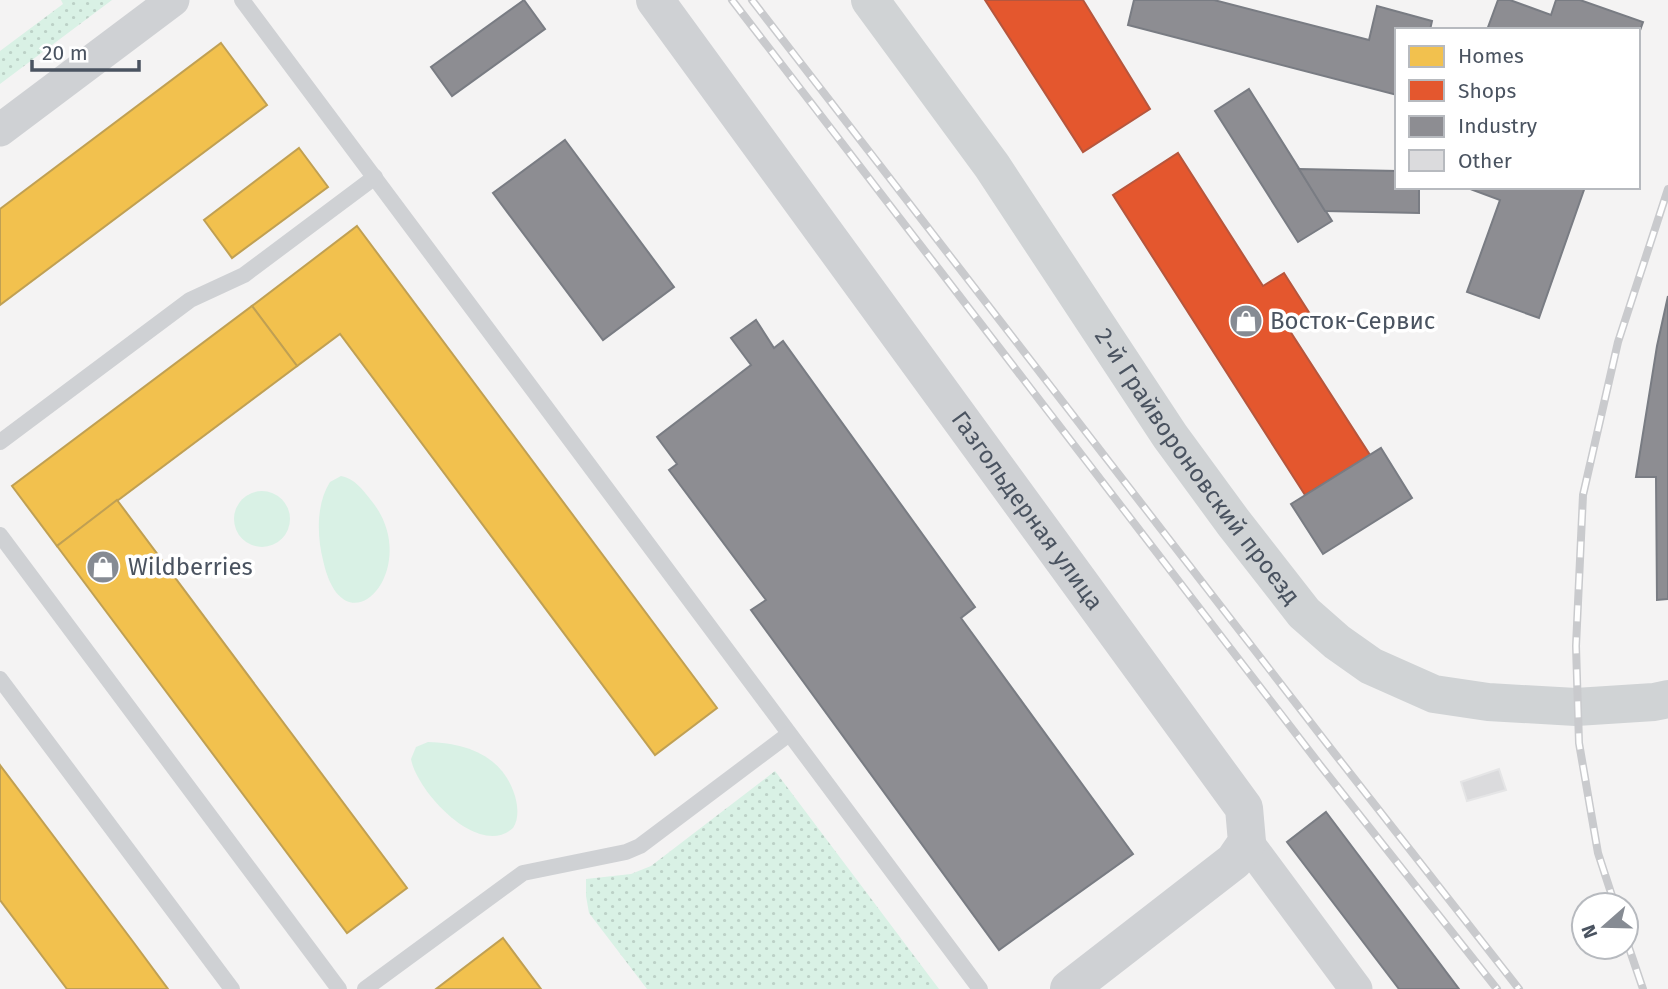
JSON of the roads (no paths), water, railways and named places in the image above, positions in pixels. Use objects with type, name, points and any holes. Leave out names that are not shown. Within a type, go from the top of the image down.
[{"type":"main road","name":"2-й Грайвороновский проезд","points":[[870,0],[992,166],[1170,436],[1304,613],[1337,642],[1371,666],[1434,694],[1488,702],[1576,708],[1668,699]]},
{"type":"street","points":[[0,130],[173,0]]},
{"type":"street","name":"Газгольдерная улица","points":[[654,0],[1244,808],[1247,842]]},
{"type":"street","points":[[1069,989],[1234,861],[1247,842],[1356,989]]},
{"type":"lane","points":[[242,0],[980,989]]},
{"type":"lane","points":[[0,442],[190,300],[244,275],[374,177]]},
{"type":"lane","points":[[0,535],[339,989]]},
{"type":"lane","points":[[0,679],[232,989]]},
{"type":"lane","points":[[365,989],[523,873],[626,852],[640,846],[789,734]]},
{"type":"railway","points":[[732,0],[1320,765],[1497,989]]},
{"type":"railway","points":[[752,0],[1519,989]]},
{"type":"railway","points":[[1610,891],[1598,853],[1579,743],[1576,646],[1583,495],[1618,342],[1668,189]]},
{"type":"railway","points":[[1633,961],[1643,989]]},
{"type":"place","name":"Восток-Сервис","points":[[1246,321]]},
{"type":"place","name":"Wildberries","points":[[103,567]]}]
